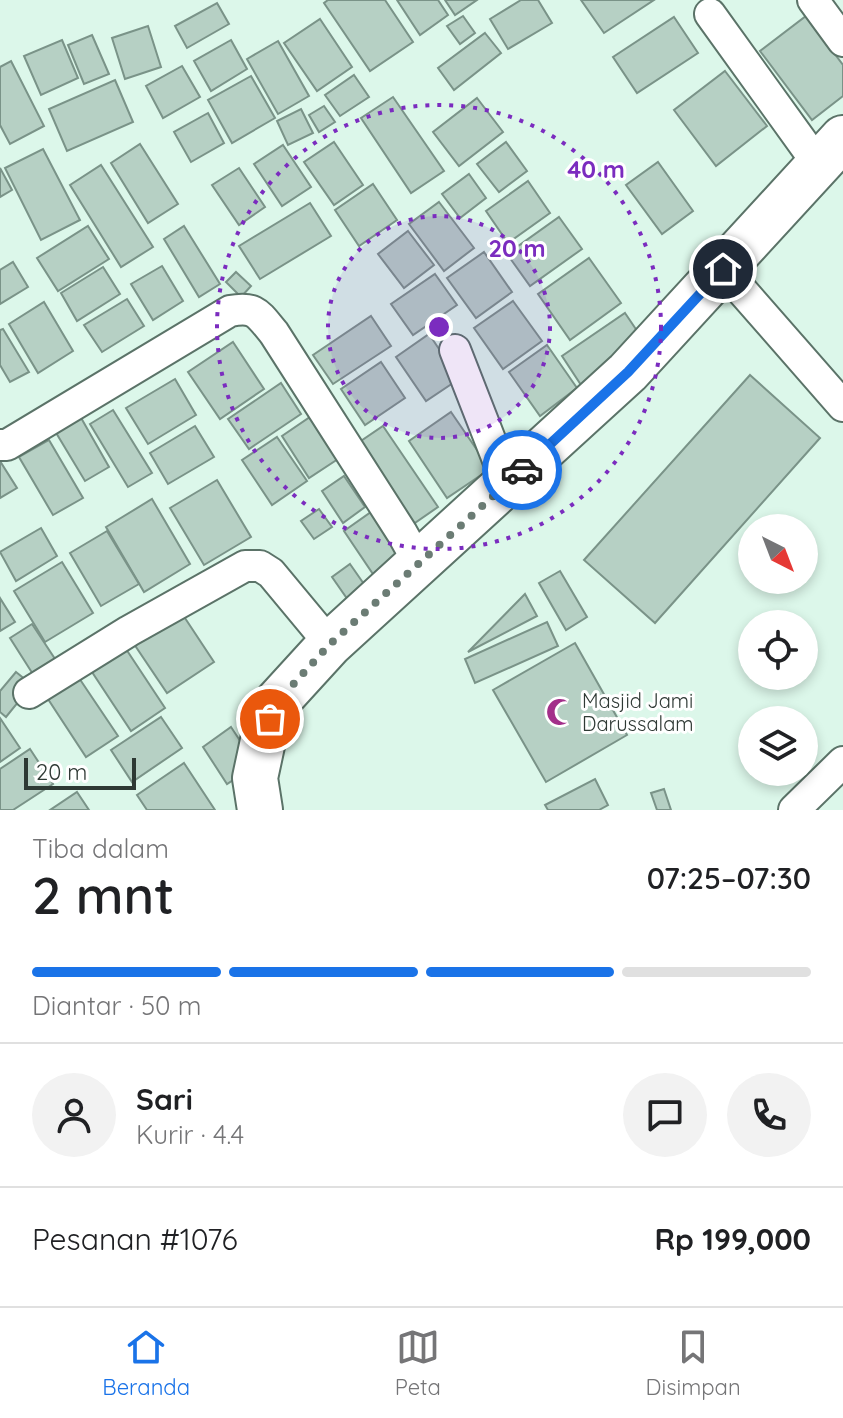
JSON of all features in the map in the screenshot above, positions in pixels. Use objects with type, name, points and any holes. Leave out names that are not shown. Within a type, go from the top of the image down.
[{"type":"main road","points":[[260,810],[255,778],[264,736],[277,702],[330,644],[628,372],[831,151]]},
{"type":"street","points":[[813,0],[843,41]]},
{"type":"street","points":[[710,14],[831,151]]},
{"type":"street","points":[[723,269],[843,406]]},
{"type":"street","points":[[0,445],[7,445],[230,311],[244,308],[255,311],[274,333],[420,565]]},
{"type":"street","points":[[455,350],[498,460],[510,482]]},
{"type":"street","points":[[29,693],[129,631],[245,566],[260,566],[271,573],[330,644]]},
{"type":"street","points":[[794,810],[843,762]]},
{"type":"building","points":[[328,0],[385,0],[413,42],[370,71],[324,3]]},
{"type":"building","points":[[397,0],[438,0],[448,15],[420,35]]},
{"type":"building","points":[[445,0],[477,0],[455,15]]},
{"type":"building","points":[[521,0],[538,0],[552,23],[508,49],[490,19]]},
{"type":"building","points":[[581,0],[654,0],[604,33]]},
{"type":"building","points":[[217,3],[229,24],[187,48],[175,26]]},
{"type":"building","points":[[463,16],[475,33],[460,44],[447,26]]},
{"type":"building","points":[[806,16],[843,65],[843,96],[812,120],[760,51]]},
{"type":"building","points":[[674,17],[698,53],[637,93],[613,57]]},
{"type":"building","points":[[320,19],[352,67],[317,91],[284,43]]},
{"type":"building","points":[[148,26],[161,67],[125,79],[112,38]]},
{"type":"building","points":[[485,33],[501,53],[454,90],[438,68]]},
{"type":"building","points":[[92,35],[109,74],[84,84],[68,45]]},
{"type":"building","points":[[62,40],[78,78],[41,95],[24,56]]},
{"type":"building","points":[[231,40],[247,69],[211,91],[194,61]]},
{"type":"building","points":[[278,41],[309,96],[278,114],[247,59]]},
{"type":"building","points":[[11,61],[44,126],[10,144],[0,125],[0,67]]},
{"type":"building","points":[[182,66],[200,97],[163,118],[146,86]]},
{"type":"building","points":[[725,71],[767,126],[716,166],[674,110]]},
{"type":"building","points":[[354,75],[369,97],[340,116],[325,95]]},
{"type":"building","points":[[251,76],[275,118],[232,143],[208,100]]},
{"type":"building","points":[[115,80],[133,122],[67,151],[49,109]]},
{"type":"building","points":[[393,97],[444,171],[411,193],[361,118]]},
{"type":"building","points":[[477,98],[503,132],[459,166],[433,132]]},
{"type":"building","points":[[324,106],[335,122],[319,132],[309,115]]},
{"type":"building","points":[[301,109],[313,133],[288,145],[277,121]]},
{"type":"building","points":[[208,113],[224,143],[191,162],[174,132]]},
{"type":"building","points":[[334,142],[363,185],[334,205],[304,162]]},
{"type":"building","points":[[506,142],[527,171],[499,192],[477,164]]},
{"type":"building","points":[[140,144],[178,204],[148,223],[111,163]]},
{"type":"building","points":[[283,145],[311,187],[282,206],[254,164]]},
{"type":"building","points":[[43,149],[80,220],[41,240],[5,168]]},
{"type":"building","points":[[658,162],[693,211],[662,234],[626,185]]},
{"type":"building","points":[[101,165],[153,247],[121,267],[70,185]]},
{"type":"building","points":[[0,168],[12,190],[0,197]]},
{"type":"building","points":[[239,168],[265,207],[239,225],[212,185]]},
{"type":"building","points":[[469,174],[486,198],[460,218],[442,194]]},
{"type":"building","points":[[528,181],[550,213],[508,243],[486,211]]},
{"type":"building","points":[[373,184],[397,220],[359,246],[335,210]]},
{"type":"building","points":[[439,202],[474,248],[444,271],[409,224]]},
{"type":"building","points":[[310,203],[331,236],[260,279],[239,246]]},
{"type":"building","points":[[559,217],[582,249],[530,286],[507,254]]},
{"type":"building","points":[[88,226],[109,259],[58,291],[37,258]]},
{"type":"building","points":[[184,226],[220,284],[199,297],[164,239]]},
{"type":"building","points":[[408,231],[434,265],[404,288],[378,254]]},
{"type":"building","points":[[484,252],[512,292],[476,318],[447,278]]},
{"type":"building","points":[[589,258],[621,303],[570,340],[538,294]]},
{"type":"building","points":[[13,262],[28,287],[0,304],[0,270]]},
{"type":"building","points":[[162,266],[183,301],[153,320],[131,284]]},
{"type":"building","points":[[103,267],[120,294],[77,321],[61,293]]},
{"type":"building","points":[[236,272],[251,286],[241,297],[226,282]]},
{"type":"building","points":[[435,274],[457,305],[413,335],[391,304]]},
{"type":"building","points":[[127,299],[144,326],[102,352],[84,325]]},
{"type":"building","points":[[513,301],[542,341],[503,369],[474,328]]},
{"type":"building","points":[[44,302],[73,351],[38,373],[9,324]]},
{"type":"building","points":[[625,313],[648,347],[585,391],[562,356]]},
{"type":"building","points":[[371,316],[391,346],[333,384],[313,355]]},
{"type":"building","points":[[3,329],[29,372],[10,382],[0,365],[0,330]]},
{"type":"building","points":[[429,334],[459,379],[426,401],[396,357]]},
{"type":"building","points":[[233,342],[264,389],[220,419],[188,372]]},
{"type":"building","points":[[547,345],[577,388],[540,416],[509,372]]},
{"type":"building","points":[[381,362],[405,398],[365,425],[341,389]]},
{"type":"building","points":[[750,375],[820,438],[752,514],[738,514],[738,530],[655,623],[584,560]]},
{"type":"building","points":[[175,379],[196,415],[148,444],[126,408]]},
{"type":"building","points":[[281,383],[301,414],[249,449],[228,419]]},
{"type":"building","points":[[113,410],[152,473],[128,487],[90,424]]},
{"type":"building","points":[[451,412],[490,469],[447,498],[409,441]]},
{"type":"building","points":[[80,416],[109,467],[85,481],[55,431]]},
{"type":"building","points":[[310,417],[338,459],[309,478],[282,436]]},
{"type":"building","points":[[195,426],[214,457],[168,484],[150,453]]},
{"type":"building","points":[[383,426],[438,507],[409,527],[355,445]]},
{"type":"building","points":[[277,437],[307,481],[272,505],[242,460]]},
{"type":"building","points":[[49,440],[83,498],[53,515],[19,457]]},
{"type":"building","points":[[0,461],[17,488],[0,498]]},
{"type":"building","points":[[344,476],[365,507],[343,523],[322,491]]},
{"type":"building","points":[[217,480],[251,537],[204,565],[170,508]]},
{"type":"building","points":[[152,499],[190,564],[144,592],[106,527]]},
{"type":"building","points":[[319,509],[332,527],[314,539],[301,521]]},
{"type":"building","points":[[371,512],[404,561],[377,580],[344,531]]},
{"type":"building","points":[[41,528],[57,556],[16,581],[0,552]]},
{"type":"building","points":[[107,531],[139,584],[101,606],[70,553]]},
{"type":"building","points":[[62,562],[93,613],[45,642],[14,591]]},
{"type":"building","points":[[350,564],[373,597],[355,610],[332,577]]},
{"type":"building","points":[[560,571],[587,617],[566,630],[539,583]]},
{"type":"building","points":[[525,594],[537,616],[468,652]]},
{"type":"building","points":[[0,598],[15,622],[0,631]]},
{"type":"building","points":[[179,609],[214,662],[167,693],[132,641]]},
{"type":"building","points":[[547,622],[558,646],[475,683],[465,659]]},
{"type":"building","points":[[32,624],[59,665],[36,679],[10,638]]},
{"type":"building","name":"Masjid Jami Darussalam","points":[[575,643],[627,735],[546,782],[493,690]]},
{"type":"building","points":[[126,649],[165,708],[131,731],[92,672]]},
{"type":"building","points":[[16,672],[32,685],[6,717],[0,712],[0,691]]},
{"type":"building","points":[[77,675],[118,736],[86,757],[46,696]]},
{"type":"building","points":[[161,717],[182,748],[132,782],[111,750]]},
{"type":"building","points":[[0,718],[20,748],[0,762]]},
{"type":"building","points":[[231,727],[256,765],[227,784],[203,747]]},
{"type":"building","points":[[30,749],[53,784],[13,810],[0,810],[0,769]]},
{"type":"building","points":[[184,763],[215,810],[147,810],[137,795]]},
{"type":"building","points":[[595,779],[608,805],[599,810],[548,810],[545,805]]},
{"type":"building","points":[[664,789],[671,810],[657,810],[651,793]]},
{"type":"building","points":[[77,792],[89,810],[50,810]]},
{"type":"way so far","points":[[270,719],[277,702],[330,644],[522,470]]},
{"type":"place","name":"Masjid Jami Darussalam","points":[[560,712]]},
{"type":"route","points":[[522,470],[628,372],[723,269]]}]
